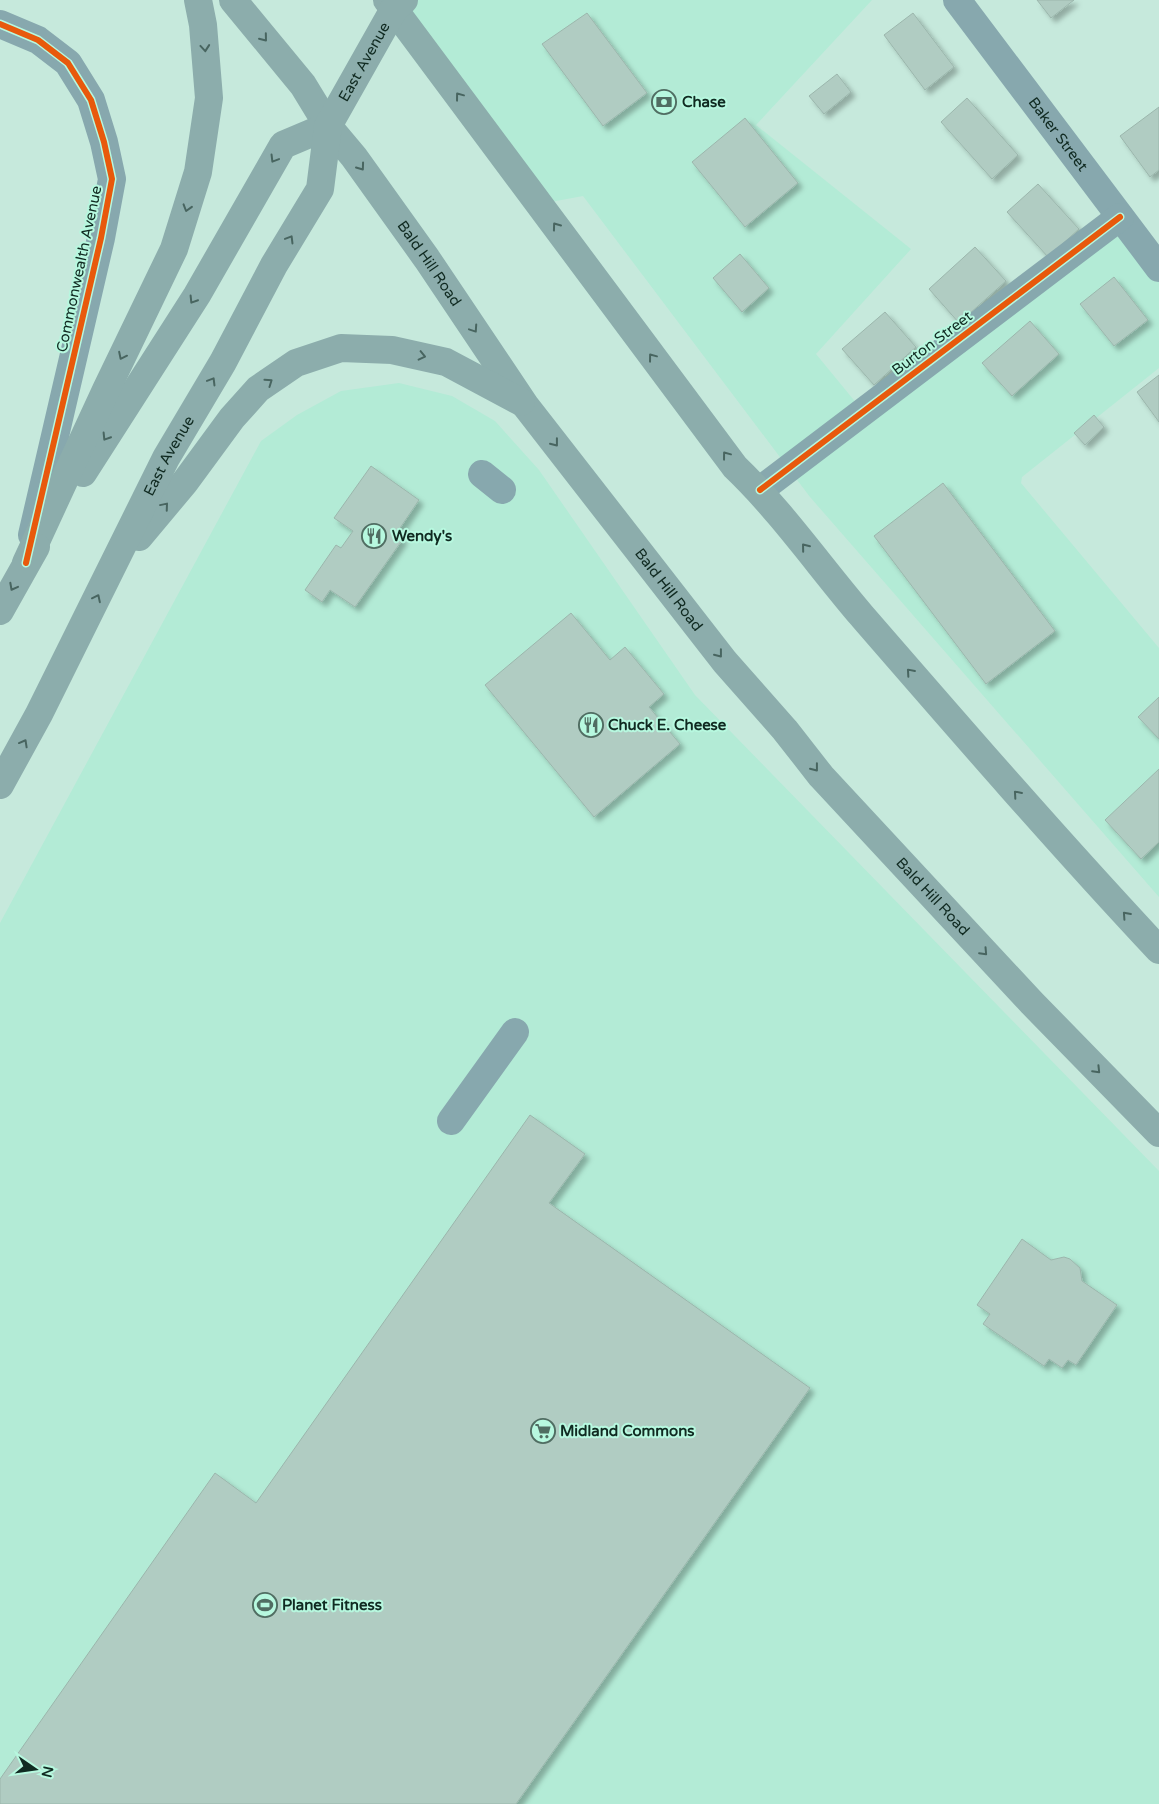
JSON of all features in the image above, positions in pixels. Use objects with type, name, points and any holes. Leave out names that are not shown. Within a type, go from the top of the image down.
[{"type":"main road","points":[[0,611],[26,563],[174,249],[198,172],[209,98],[203,25],[198,0]]},
{"type":"main road","name":"Bald Hill Road","points":[[233,0],[303,86],[328,126],[354,157],[427,259],[525,405],[725,662],[785,730],[821,776],[1032,1003],[1159,1133]]},
{"type":"main road","points":[[395,3],[735,466],[760,490],[838,588],[987,760],[1159,950]]},
{"type":"main road","name":"East Avenue","points":[[0,786],[39,714],[166,458],[223,362],[274,265],[320,189],[328,126],[395,3]]},
{"type":"main road","points":[[26,563],[196,295],[283,145],[328,126]]},
{"type":"main road","points":[[111,570],[185,482],[232,418],[258,389],[296,363],[341,348],[392,350],[446,362],[525,405]]},
{"type":"street","name":"Baker Street","points":[[957,0],[1159,268]]},
{"type":"street","name":"Commonwealth Avenue","points":[[0,24],[38,40],[68,63],[91,100],[104,142],[112,179],[101,238],[26,563]]},
{"type":"street","name":"Burton Street","points":[[760,490],[1120,217]]},
{"type":"street","points":[[451,1121],[515,1032]]},
{"type":"shaded area","points":[[388,0],[872,0],[756,125],[911,249],[816,354],[862,410],[1119,220],[1159,265],[1159,368],[1022,477],[1021,483],[1159,648],[1159,897],[810,497],[583,196],[540,204]]},
{"type":"shaded area","points":[[399,383],[452,396],[495,421],[539,470],[695,695],[1159,1171],[1159,1804],[0,1804],[0,923],[261,441],[297,415],[341,391]]},
{"type":"building","points":[[1037,0],[1074,0],[1051,18]]},
{"type":"building","points":[[587,13],[647,93],[603,126],[542,44]]},
{"type":"building","points":[[913,13],[954,67],[925,90],[884,35]]},
{"type":"building","points":[[837,74],[851,92],[824,114],[809,96]]},
{"type":"building","points":[[967,98],[1018,155],[992,179],[941,122]]},
{"type":"building","points":[[1159,107],[1159,170],[1150,177],[1120,136]]},
{"type":"building","points":[[745,118],[798,183],[745,227],[692,162]]},
{"type":"building","points":[[1038,184],[1079,229],[1048,257],[1007,212]]},
{"type":"building","points":[[975,247],[1006,281],[959,323],[929,289]]},
{"type":"building","points":[[740,254],[769,288],[742,312],[713,278]]},
{"type":"building","points":[[1114,277],[1148,320],[1114,346],[1080,304]]},
{"type":"building","points":[[885,312],[916,347],[874,385],[842,349]]},
{"type":"building","points":[[1030,321],[1059,354],[1012,396],[982,363]]},
{"type":"building","points":[[1159,375],[1159,422],[1137,392]]},
{"type":"building","points":[[1094,415],[1104,427],[1085,445],[1074,433]]},
{"type":"building","name":"Wendy's","points":[[371,466],[419,500],[396,534],[403,539],[355,607],[330,590],[322,602],[305,590],[336,545],[341,548],[353,531],[334,518]]},
{"type":"building","points":[[943,483],[1055,631],[986,684],[874,536]]},
{"type":"building","name":"Chuck E. Cheese","points":[[571,613],[610,660],[625,647],[664,694],[649,707],[680,744],[594,817],[485,685]]},
{"type":"building","points":[[1159,697],[1159,739],[1138,717]]},
{"type":"building","points":[[1159,769],[1159,842],[1141,859],[1105,820]]},
{"type":"building","name":"Midland Commons","points":[[530,1115],[585,1154],[549,1203],[810,1388],[516,1804],[0,1804],[0,1779],[215,1473],[256,1503]]},
{"type":"building","points":[[1022,1239],[1051,1260],[1064,1257],[1070,1259],[1080,1268],[1082,1281],[1117,1305],[1076,1365],[1068,1360],[1062,1368],[1049,1359],[1044,1366],[983,1324],[990,1314],[977,1305]]},
{"type":"cycle path","points":[[0,24],[38,40],[68,63],[91,100],[104,142],[112,179],[101,238],[26,563]]},
{"type":"cycle path","points":[[760,490],[1120,217]]},
{"type":"place","name":"Chase","points":[[664,102]]},
{"type":"place","name":"Wendy's","points":[[374,536]]},
{"type":"place","name":"Chuck E. Cheese","points":[[591,725]]},
{"type":"place","name":"Midland Commons","points":[[543,1431]]},
{"type":"place","name":"Planet Fitness","points":[[265,1605]]}]
